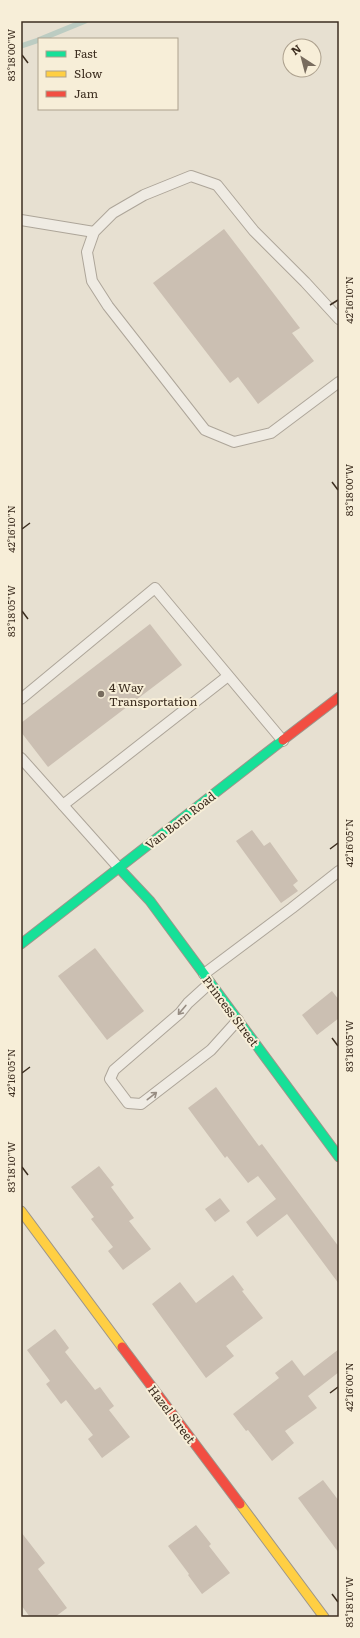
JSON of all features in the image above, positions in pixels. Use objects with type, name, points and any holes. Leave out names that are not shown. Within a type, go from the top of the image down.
[{"type":"street","name":"Van Born Road","points":[[21,944],[339,697]]},
{"type":"street","name":"Princess Street","points":[[119,868],[150,901],[339,1157]]},
{"type":"street","name":"Hazel Street","points":[[21,1211],[324,1617]]},
{"type":"lane","points":[[339,319],[306,282],[254,231],[217,185],[191,176],[144,195],[113,213],[94,232],[87,252],[92,281],[108,306],[205,430],[234,442],[271,433],[339,382]]},
{"type":"lane","points":[[21,220],[94,232]]},
{"type":"lane","points":[[21,699],[155,588],[282,741]]},
{"type":"lane","points":[[62,805],[228,676]]},
{"type":"lane","points":[[21,758],[119,868]]},
{"type":"lane","points":[[204,974],[339,872]]},
{"type":"lane","points":[[210,983],[188,1002],[180,1012],[114,1070],[110,1079],[128,1103],[141,1104],[211,1050],[238,1020]]},
{"type":"building","points":[[224,229],[300,328],[292,333],[314,361],[258,404],[238,377],[230,383],[153,283]]},
{"type":"building","name":"4 Way Transportation","points":[[150,624],[182,665],[48,767],[21,732],[21,723]]},
{"type":"building","points":[[252,830],[264,846],[270,842],[298,881],[293,885],[298,891],[281,903],[236,841]]},
{"type":"building","points":[[95,948],[144,1011],[107,1040],[58,976]]},
{"type":"building","points":[[332,991],[339,1000],[339,1018],[317,1035],[302,1015]]},
{"type":"building","points":[[216,1087],[259,1146],[262,1144],[339,1247],[339,1284],[287,1214],[257,1237],[246,1222],[276,1199],[258,1176],[248,1183],[227,1156],[225,1158],[188,1108]]},
{"type":"building","points":[[99,1166],[114,1185],[111,1187],[134,1218],[129,1221],[151,1249],[123,1270],[108,1251],[113,1247],[91,1219],[94,1217],[71,1187]]},
{"type":"building","points":[[220,1198],[230,1211],[215,1222],[205,1209]]},
{"type":"building","points":[[233,1275],[244,1290],[242,1291],[263,1318],[226,1346],[234,1356],[206,1378],[152,1304],[180,1282],[196,1303]]},
{"type":"building","points":[[55,1329],[69,1348],[65,1352],[95,1390],[100,1387],[114,1406],[109,1410],[130,1437],[102,1458],[88,1439],[93,1435],[66,1400],[61,1404],[46,1384],[50,1381],[27,1350]]},
{"type":"building","points":[[339,1349],[339,1372],[308,1396],[317,1408],[285,1431],[294,1443],[272,1461],[248,1430],[246,1431],[233,1414],[279,1378],[275,1373],[292,1360],[304,1376]]},
{"type":"building","points":[[323,1480],[339,1501],[339,1553],[298,1498]]},
{"type":"building","points":[[196,1525],[211,1544],[209,1546],[230,1573],[202,1594],[168,1546]]},
{"type":"building","points":[[21,1532],[45,1563],[38,1569],[67,1608],[55,1617],[30,1617],[21,1605]]},
{"type":"waterway","points":[[43,38],[85,21]]},
{"type":"waterway","points":[[21,46],[38,40]]},
{"type":"traffic: fast","points":[[21,944],[283,740]]},
{"type":"traffic: fast","points":[[119,868],[150,901],[339,1157]]},
{"type":"traffic: slow","points":[[21,1211],[122,1347]]},
{"type":"traffic: slow","points":[[240,1504],[324,1617]]},
{"type":"traffic: jam","points":[[283,740],[339,697]]},
{"type":"traffic: jam","points":[[122,1347],[240,1504]]},
{"type":"place","name":"4 Way Transportation","points":[[101,694]]}]
